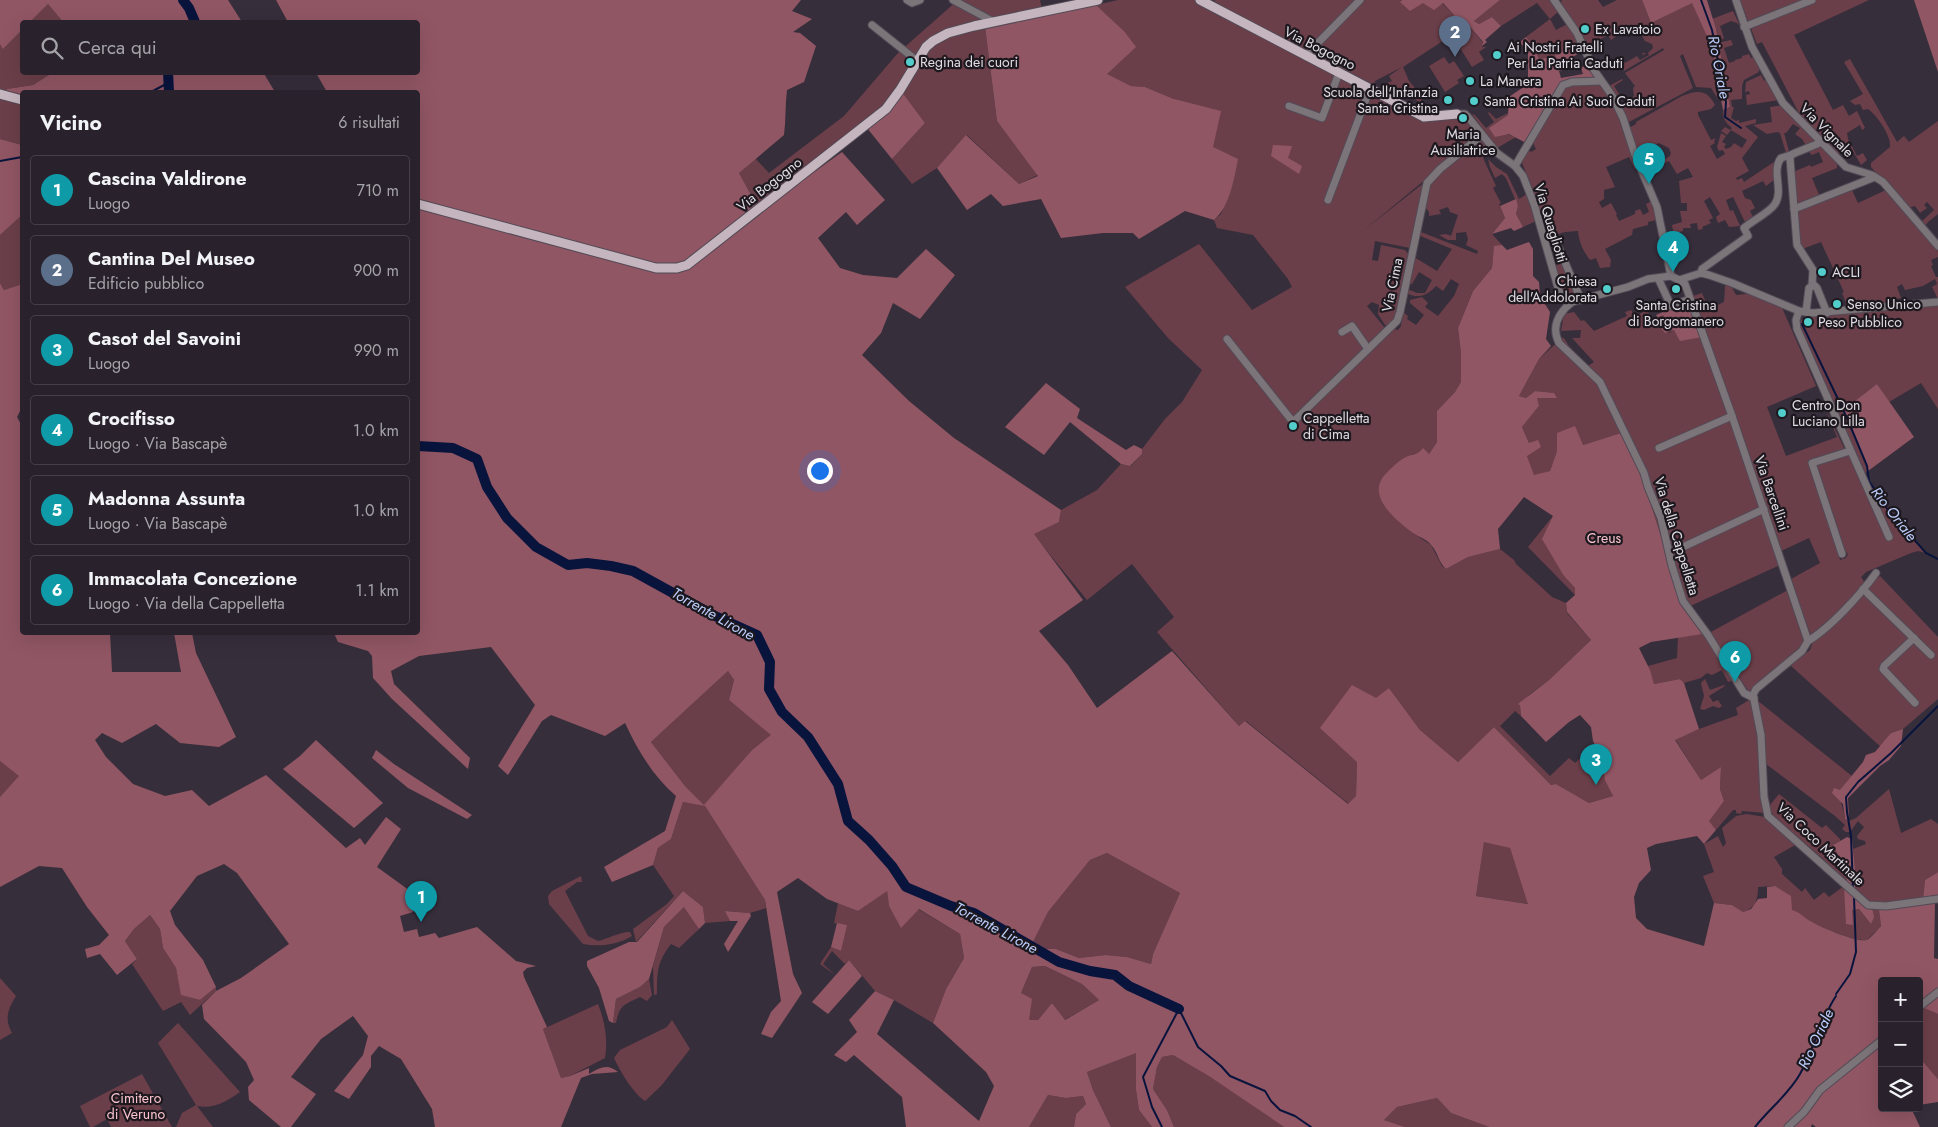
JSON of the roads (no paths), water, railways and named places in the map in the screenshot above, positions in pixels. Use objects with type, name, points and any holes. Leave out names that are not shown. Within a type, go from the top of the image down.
[{"type":"main road","name":"Via Bogogno","points":[[420,205],[656,268],[677,268],[687,265],[886,109],[900,90],[916,60],[933,41],[948,33],[1098,0]]},
{"type":"main road","name":"Via Bogogno","points":[[1204,1],[1305,56],[1427,118],[1458,114]]},
{"type":"main road","points":[[0,94],[20,99]]},
{"type":"street","points":[[908,0],[910,3],[920,0]]},
{"type":"street","points":[[953,0],[994,22]]},
{"type":"street","points":[[1305,56],[1360,0]]},
{"type":"street","points":[[1554,0],[1577,33],[1601,81],[1613,98],[1623,118],[1635,155],[1657,207],[1671,276]]},
{"type":"street","name":"Via Vignale","points":[[1737,0],[1744,27],[1752,47],[1782,102],[1846,166],[1875,176],[1884,182],[1938,246]]},
{"type":"street","points":[[1744,27],[1812,0]]},
{"type":"street","points":[[872,25],[916,60]]},
{"type":"street","points":[[1289,106],[1322,118],[1339,73]]},
{"type":"street","points":[[1515,166],[1563,85],[1572,82],[1601,81]]},
{"type":"street","points":[[1328,200],[1370,90]]},
{"type":"street","name":"Via Quagliotti","points":[[1458,114],[1465,114],[1497,153],[1515,166],[1530,191],[1559,291],[1566,299],[1572,302]]},
{"type":"street","name":"Via Cima","points":[[1226,339],[1293,422],[1394,326],[1400,312],[1427,183],[1440,169],[1482,135]]},
{"type":"street","points":[[1701,273],[1702,269],[1748,236],[1744,230],[1746,227],[1776,203],[1779,191],[1777,166],[1781,158],[1822,142]]},
{"type":"street","points":[[1791,155],[1797,245],[1813,270],[1812,285],[1809,288],[1803,312],[1796,320],[1798,329],[1889,537]]},
{"type":"street","points":[[1794,209],[1875,176]]},
{"type":"street","points":[[1558,246],[1581,300]]},
{"type":"street","points":[[1572,302],[1628,287],[1648,279],[1671,276],[1679,280],[1701,273],[1732,282],[1803,312],[1827,312],[1938,302]]},
{"type":"street","points":[[1658,278],[1671,306],[1690,300]]},
{"type":"street","name":"Via Barcellini","points":[[1679,280],[1685,284],[1808,641]]},
{"type":"street","points":[[1812,285],[1817,288],[1827,312]]},
{"type":"street","name":"Via della Cappelletta","points":[[1572,302],[1561,310],[1558,317],[1556,336],[1559,343],[1600,382],[1644,473],[1648,488],[1661,518],[1672,566],[1683,601],[1708,635],[1744,692],[1754,698]]},
{"type":"street","points":[[1342,332],[1352,326],[1368,349]]},
{"type":"street","points":[[1659,448],[1732,416]]},
{"type":"street","points":[[1842,554],[1812,463],[1850,451]]},
{"type":"street","points":[[1683,547],[1764,510]]},
{"type":"street","points":[[1754,698],[1756,689],[1802,651],[1808,641],[1819,635],[1876,574]]},
{"type":"street","points":[[1863,589],[1931,655]]},
{"type":"street","points":[[1914,638],[1883,669],[1915,703]]},
{"type":"street","name":"Via Coco Martinale","points":[[1754,698],[1762,735],[1764,797],[1768,816],[1868,905],[1886,906],[1938,899]]},
{"type":"street","points":[[1923,1004],[1938,992]]},
{"type":"street","points":[[1788,1127],[1804,1112],[1820,1090],[1878,1043]]},
{"type":"waterway","name":"Torrente Lirone","points":[[183,0],[194,20]]},
{"type":"waterway","name":"Rio Oriale","points":[[1701,0],[1712,30],[1726,102],[1725,117],[1741,128]]},
{"type":"waterway","name":"Torrente Lirone","points":[[168,75],[169,90]]},
{"type":"waterway","points":[[155,90],[168,83]]},
{"type":"waterway","points":[[0,161],[20,157]]},
{"type":"waterway","name":"Rio Oriale","points":[[1802,324],[1847,418],[1867,466],[1869,481],[1888,510],[1926,553],[1938,559]]},
{"type":"waterway","name":"Torrente Lirone","points":[[420,446],[453,448],[477,459],[487,487],[507,518],[536,547],[568,565],[587,563],[633,571],[713,615],[757,635],[770,662],[769,689],[782,712],[808,737],[838,784],[848,821],[869,840],[892,866],[906,887],[951,906],[974,913],[1059,962],[1090,971],[1115,975],[1129,986],[1179,1009]]},
{"type":"waterway","name":"Rio Oriale","points":[[1853,889],[1851,836],[1846,797],[1858,782],[1891,753],[1938,706]]},
{"type":"waterway","name":"Rio Oriale","points":[[1836,994],[1850,974],[1856,952],[1854,897]]},
{"type":"waterway","name":"Rio Oriale","points":[[1755,1127],[1800,1074],[1830,1005],[1836,996]]},
{"type":"waterway","points":[[1179,1009],[1198,1047],[1230,1076],[1265,1091],[1280,1110],[1295,1116],[1311,1127]]},
{"type":"waterway","name":"Torrente Lirone","points":[[1162,1127],[1152,1107],[1143,1077],[1179,1009]]},
{"type":"place","name":"Ex Lavatoio","points":[[1585,29]]},
{"type":"place","name":"Ai Nostri Fratelli Per La Patria Caduti","points":[[1497,55]]},
{"type":"place","name":"Cantina Del Museo","points":[[1455,57]]},
{"type":"place","name":"Regina dei cuori","points":[[910,62]]},
{"type":"place","name":"La Manera","points":[[1470,81]]},
{"type":"place","name":"Scuola dell'Infanzia Santa Cristina","points":[[1448,100]]},
{"type":"place","name":"Santa Cristina Ai Suoi Caduti","points":[[1474,101]]},
{"type":"place","name":"Maria Ausiliatrice","points":[[1463,118]]},
{"type":"place","name":"Madonna Assunta","points":[[1649,184]]},
{"type":"place","name":"Crocifisso","points":[[1673,272]]},
{"type":"place","name":"ACLI","points":[[1822,272]]},
{"type":"place","name":"Chiesa dell'Addolorata","points":[[1607,289]]},
{"type":"place","name":"Santa Cristina di Borgomanero","points":[[1676,289]]},
{"type":"place","name":"Senso Unico","points":[[1837,304]]},
{"type":"place","name":"Peso Pubblico","points":[[1808,322]]},
{"type":"place","name":"Centro Don Luciano Lilla","points":[[1782,413]]},
{"type":"place","name":"Cappelletta di Cima","points":[[1293,426]]},
{"type":"place","name":"Immacolata Concezione","points":[[1735,682]]},
{"type":"place","name":"Casot del Savoini","points":[[1596,785]]},
{"type":"place","name":"Cascina Valdirone","points":[[421,922]]},
{"type":"park label","name":"Creus","points":[[1604,538]]},
{"type":"park label","name":"Cimitero di Veruno","points":[[136,1106]]}]
